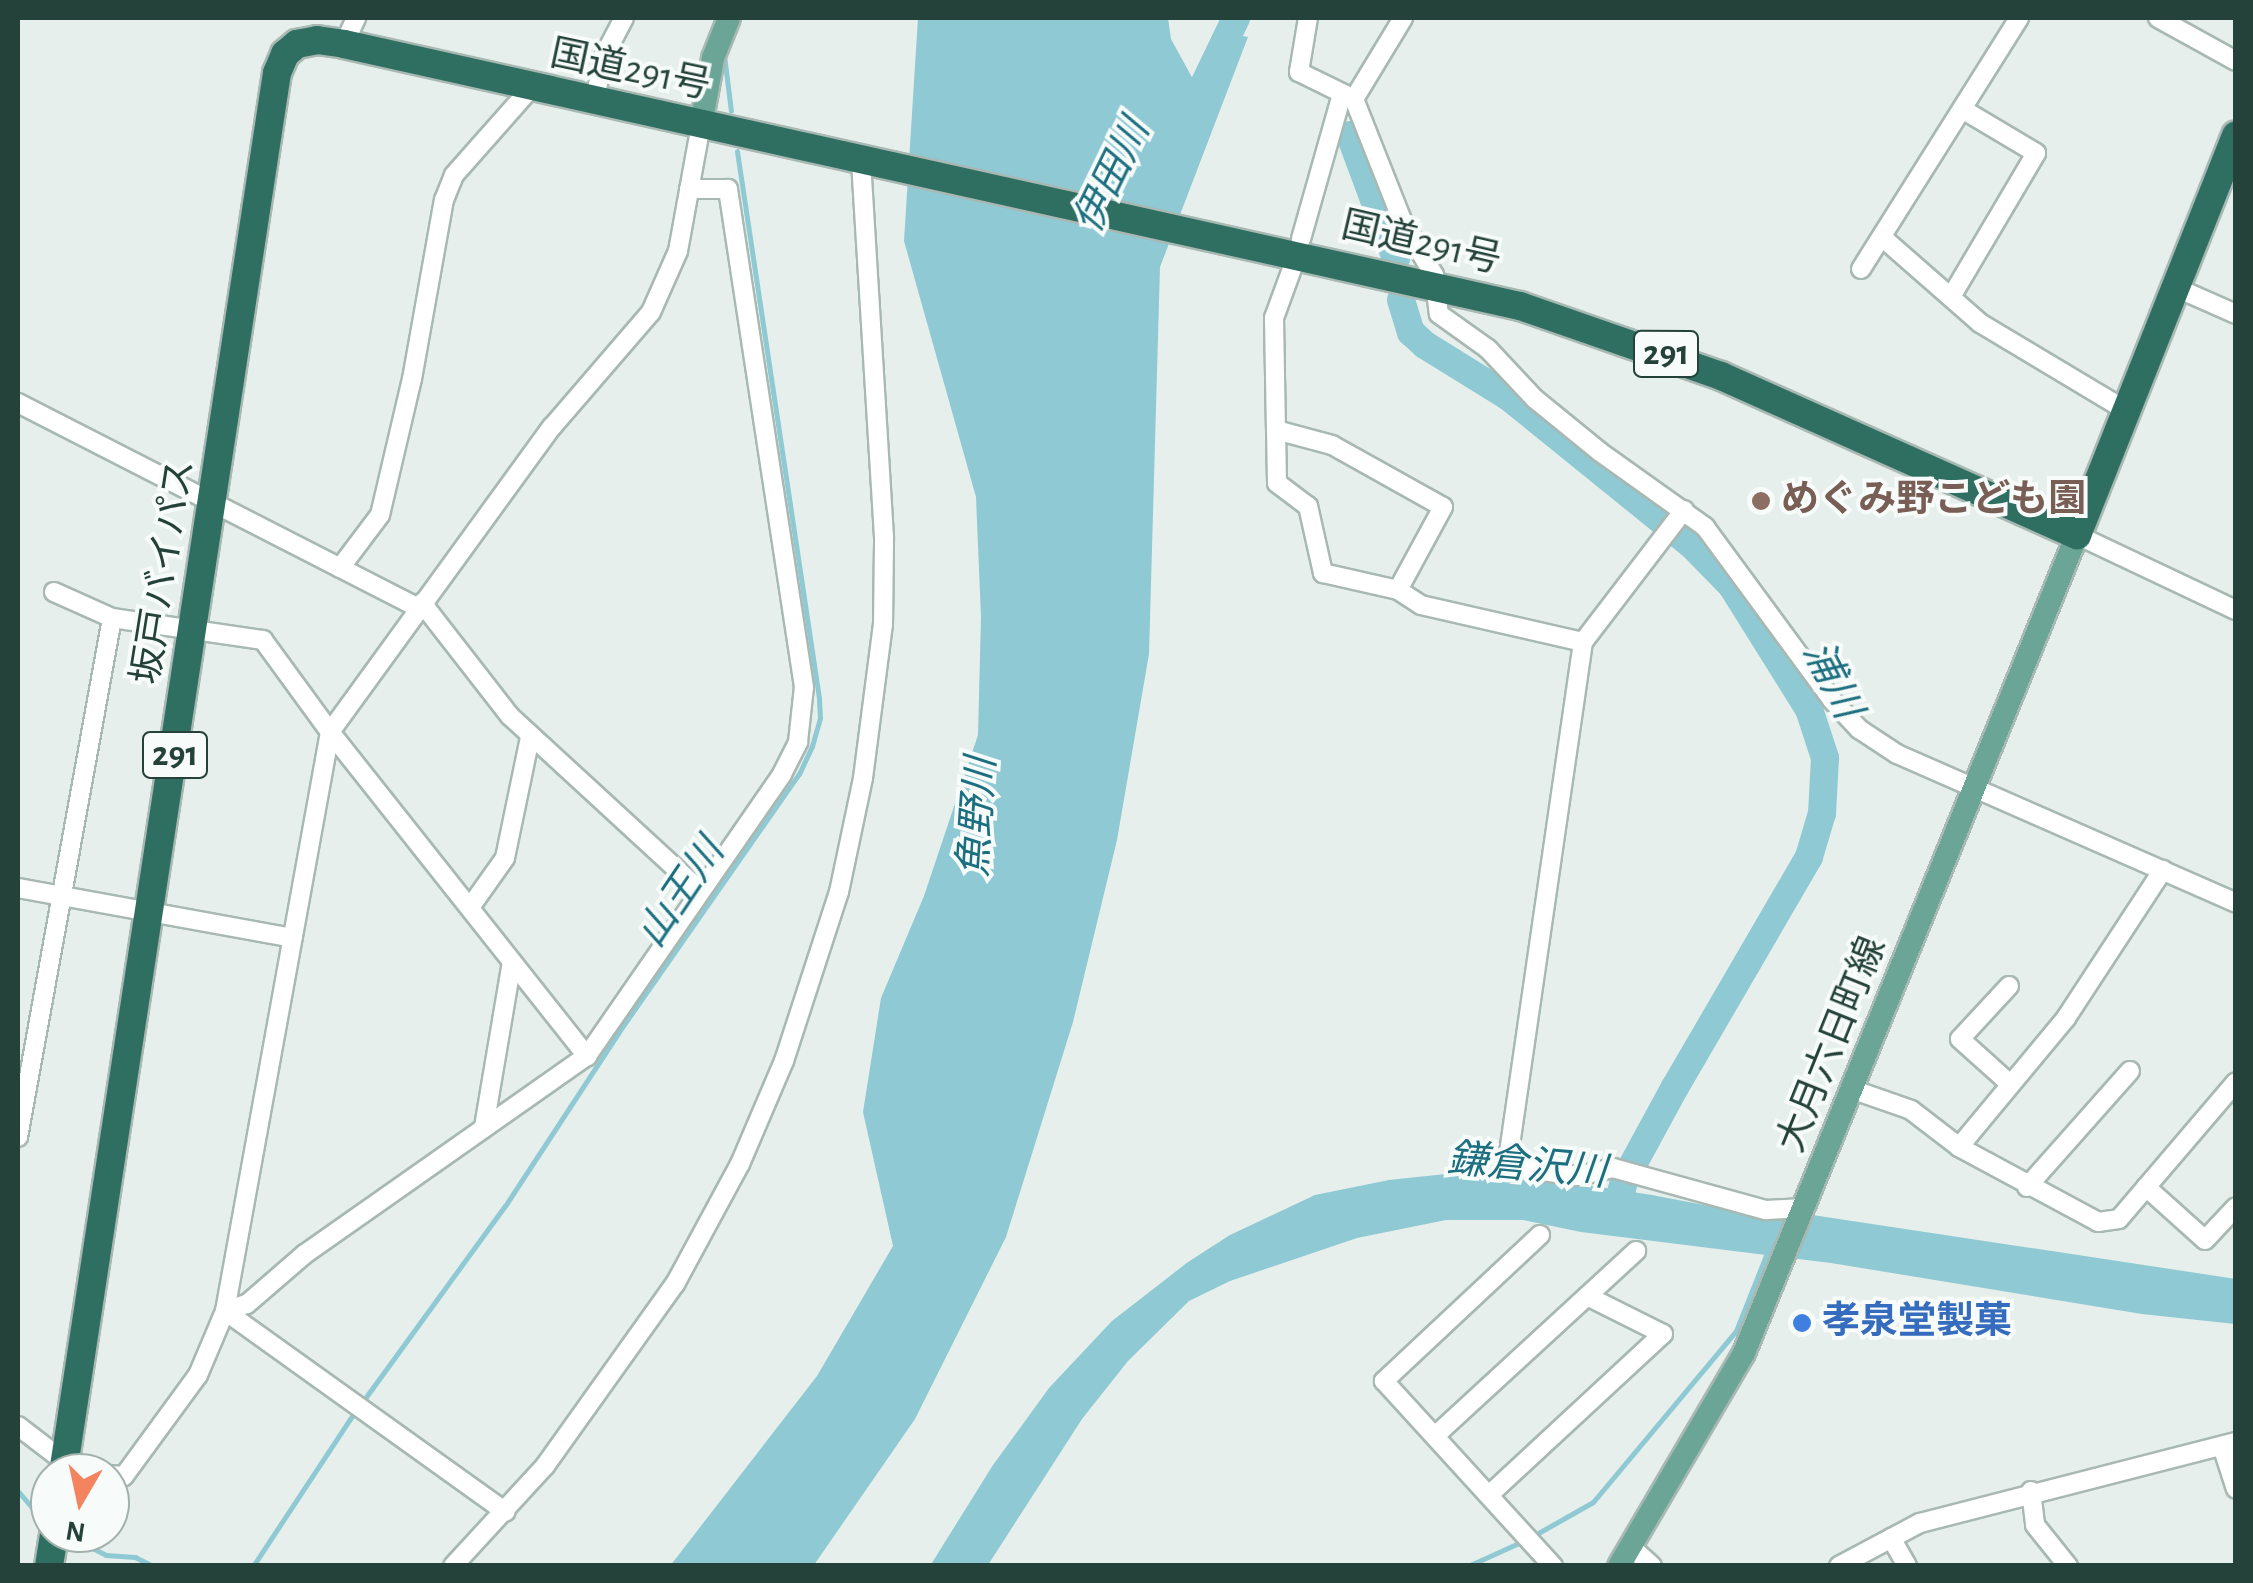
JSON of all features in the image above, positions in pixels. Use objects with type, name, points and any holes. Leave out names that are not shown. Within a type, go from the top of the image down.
[{"type":"highway","name":"国道291号","points":[[297,44],[317,40],[344,44],[866,162],[1433,283],[1670,355],[2078,535]]},
{"type":"highway","name":"坂戸バイパス","points":[[73,1453],[277,73],[285,54],[297,44]]},
{"type":"highway","points":[[2078,535],[2236,136]]},
{"type":"main road","points":[[701,125],[714,58],[729,18]]},
{"type":"main road","name":"大月六日町線","points":[[1625,1556],[1744,1353],[2078,535]]},
{"type":"street","points":[[344,44],[356,18]]},
{"type":"street","points":[[594,100],[604,54],[624,18]]},
{"type":"street","points":[[1308,18],[1299,72],[1348,96],[1403,223],[1434,275],[1439,314],[1488,350],[1535,398],[1600,452],[1684,510],[1733,559],[1832,700],[1859,729],[1897,754],[2236,903]]},
{"type":"street","points":[[1301,239],[1348,96],[1403,18]]},
{"type":"street","points":[[1861,268],[2018,18]]},
{"type":"street","points":[[2158,18],[2236,62]]},
{"type":"street","points":[[340,568],[380,515],[454,174],[531,88]]},
{"type":"street","points":[[1951,297],[2036,153],[1962,110]]},
{"type":"street","points":[[130,1468],[198,1375],[225,1312],[330,732],[552,427],[652,312],[678,251],[701,125]]},
{"type":"street","points":[[453,1566],[506,1512],[603,1389],[665,1299],[740,1164],[784,1061],[839,892],[863,778],[883,625],[881,463],[866,162]]},
{"type":"street","points":[[225,1312],[247,1304],[305,1254],[587,1056],[782,774],[798,742],[804,687],[728,189],[689,189]]},
{"type":"street","points":[[1883,238],[1980,323],[2128,411]]},
{"type":"street","points":[[1293,266],[1274,318],[1277,483],[1308,506],[1323,574],[1398,590],[1421,605],[1583,642]]},
{"type":"street","points":[[2177,288],[2236,314]]},
{"type":"street","points":[[18,403],[420,606],[530,737],[700,891]]},
{"type":"street","points":[[1276,430],[1332,445],[1443,507],[1398,590]]},
{"type":"street","points":[[1684,510],[1583,642],[1507,1166],[1578,1176],[1613,1168],[1766,1210],[1804,1208]]},
{"type":"street","points":[[2078,535],[2236,610]]},
{"type":"street","points":[[54,592],[112,618],[264,640],[330,732],[587,1056]]},
{"type":"street","points":[[18,1136],[112,618]]},
{"type":"street","points":[[471,906],[505,858],[530,737]]},
{"type":"street","points":[[1959,1147],[2066,1018],[2163,870]]},
{"type":"street","points":[[18,888],[292,938]]},
{"type":"street","points":[[484,1127],[512,962]]},
{"type":"street","points":[[2009,986],[1960,1038],[2009,1083]]},
{"type":"street","points":[[2027,1187],[2130,1071]]},
{"type":"street","points":[[1854,1090],[1911,1110],[1959,1147],[2098,1222],[2119,1219],[2236,1082]]},
{"type":"street","points":[[2146,1188],[2205,1240],[2236,1208]]},
{"type":"street","points":[[1540,1235],[1384,1381],[1554,1566]]},
{"type":"street","points":[[1436,1436],[1636,1251]]},
{"type":"street","points":[[1489,1495],[1663,1334],[1587,1296]]},
{"type":"street","points":[[225,1312],[506,1512]]},
{"type":"street","points":[[18,1426],[51,1453]]},
{"type":"street","points":[[1839,1566],[1920,1523],[2031,1491],[2229,1444],[2236,1489]]},
{"type":"street","points":[[2031,1491],[2035,1525],[2068,1566]]},
{"type":"street","points":[[1890,1538],[1907,1566]]},
{"type":"street","points":[[1625,1556],[1652,1566]]},
{"type":"water","name":"魚野川","points":[[918,18],[1168,18],[1171,39],[1206,103],[1238,35],[1248,37],[1160,267],[1149,654],[1117,840],[1073,1022],[1006,1237],[915,1419],[814,1565],[670,1566],[817,1376],[893,1246],[863,1112],[881,998],[924,896],[978,735],[981,617],[976,497],[904,241]]},
{"type":"water","points":[[1455,1173],[1527,1176],[1652,1195],[1746,1213],[1832,1239],[2145,1286],[2235,1292],[2235,1324],[2142,1314],[1831,1263],[1581,1232],[1523,1220],[1446,1220],[1357,1238],[1230,1281],[1189,1301],[1128,1361],[1082,1419],[988,1565],[930,1566],[993,1465],[1049,1388],[1112,1321],[1188,1262],[1230,1235],[1315,1195],[1389,1180]]},
{"type":"waterway","name":"伊田川","points":[[1185,124],[1236,18]]},
{"type":"waterway","name":"山王川","points":[[724,55],[731,111]]},
{"type":"waterway","name":"浦川","points":[[1350,135],[1396,259]]},
{"type":"waterway","name":"山王川","points":[[253,1566],[350,1419],[505,1206],[618,1033],[799,774],[812,746],[820,718],[819,698],[737,151]]},
{"type":"waterway","name":"浦川","points":[[1401,300],[1411,332],[1425,345],[1509,397],[1692,545],[1732,586],[1809,709],[1825,758],[1822,813],[1809,857],[1624,1181],[1616,1214]]},
{"type":"waterway","name":"鎌倉沢川","points":[[1742,1225],[1779,1224],[2236,1293]]},
{"type":"waterway","points":[[1533,1536],[1593,1502],[1736,1331],[1768,1250]]},
{"type":"waterway","points":[[18,1491],[30,1505]]},
{"type":"waterway","points":[[1468,1566],[1523,1541]]},
{"type":"waterway","points":[[102,1553],[135,1557],[153,1566]]},
{"type":"place","name":"めぐみ野こども園","points":[[1761,501]]},
{"type":"place","name":"孝泉堂製菓","points":[[1802,1323]]}]
